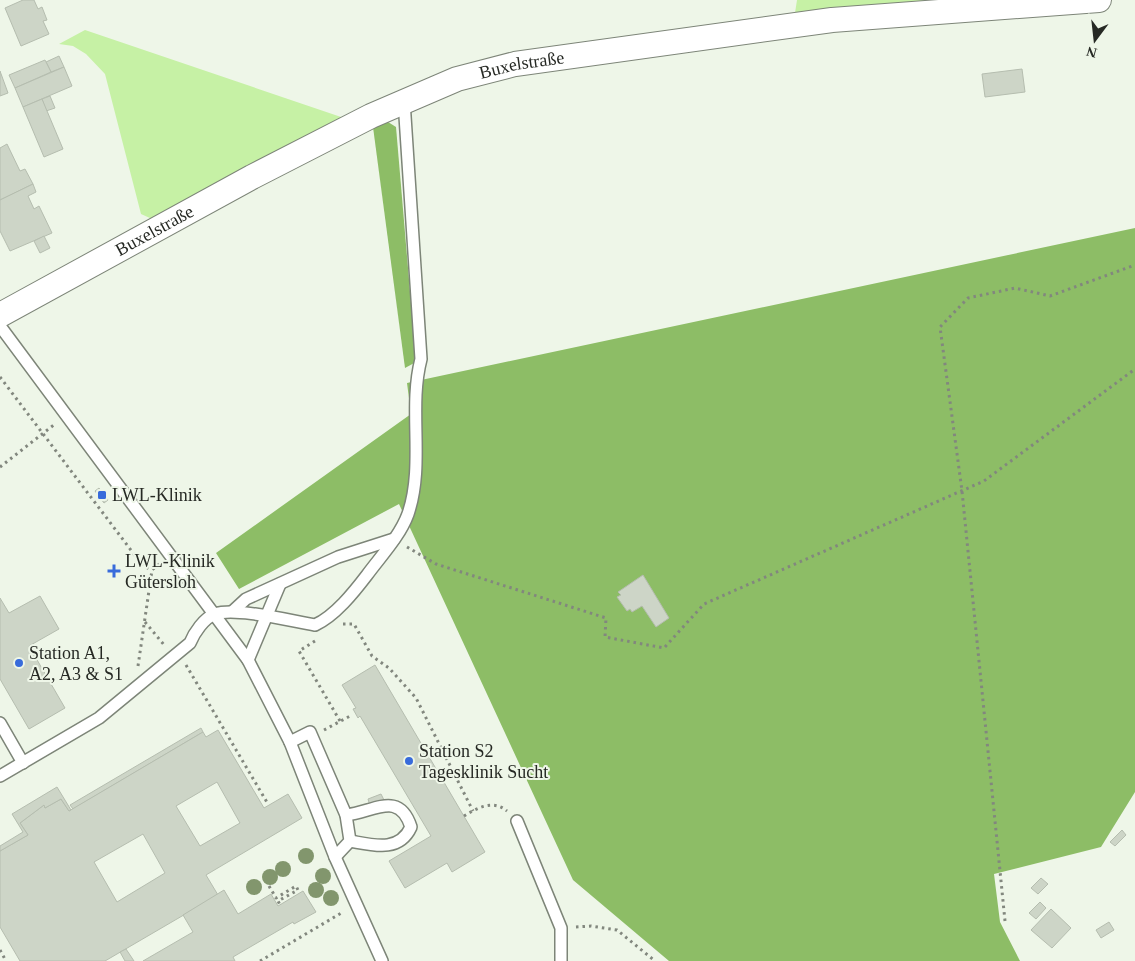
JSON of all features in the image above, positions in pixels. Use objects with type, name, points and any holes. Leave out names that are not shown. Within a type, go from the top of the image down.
[{"type":"street","name":"Buxelstraße","points":[[0,315],[252,177],[371,116],[457,79],[515,64],[832,20],[1099,0]]},
{"type":"lane","points":[[0,776],[99,718],[190,644],[194,633],[214,615],[233,612],[315,624],[325,620],[364,579],[394,539],[408,515],[416,472],[416,377],[420,359],[404,101]]},
{"type":"lane","points":[[0,326],[248,660],[290,742],[335,858],[382,961]]},
{"type":"lane","points":[[233,612],[246,599],[338,557],[394,539]]},
{"type":"lane","points":[[248,660],[268,617],[280,584]]},
{"type":"lane","points":[[0,723],[23,762]]},
{"type":"lane","points":[[290,742],[310,732],[346,815],[350,841]]},
{"type":"lane","points":[[346,815],[362,813],[384,806],[398,807],[406,814],[411,827],[406,837],[393,845],[378,846],[350,841]]},
{"type":"lane","points":[[517,821],[561,928],[561,961]]},
{"type":"lane","points":[[335,858],[350,841]]},
{"type":"path","points":[[1005,921],[962,491],[940,327],[968,298],[1015,288],[1050,296],[1135,265]]},
{"type":"path","points":[[394,539],[436,564],[606,618],[605,637],[664,648],[704,604],[984,481],[1135,369]]},
{"type":"path","points":[[0,377],[143,566],[152,570],[134,690]]},
{"type":"path","points":[[0,467],[66,415]]},
{"type":"path","points":[[145,622],[175,656],[185,663],[268,804]]},
{"type":"path","points":[[334,629],[342,624],[354,624],[372,656],[389,668],[416,698],[473,811]]},
{"type":"path","points":[[319,638],[300,651],[340,722]]},
{"type":"path","points":[[311,736],[352,715]]},
{"type":"path","points":[[464,816],[492,805],[504,808],[517,821]]},
{"type":"path","points":[[268,886],[276,898],[296,886],[298,890],[278,901],[280,904]]},
{"type":"path","points":[[260,961],[357,904]]},
{"type":"path","points":[[561,928],[591,926],[617,930],[655,961]]},
{"type":"path","points":[[0,950],[6,961]]},
{"type":"green space","points":[[797,0],[958,0],[795,13]]},
{"type":"green space","points":[[85,30],[344,118],[152,219],[141,214],[105,74],[86,54],[73,46],[59,44]]},
{"type":"green space","points":[[388,122],[396,127],[416,362],[405,368],[373,127]]},
{"type":"green space","points":[[1135,228],[1135,792],[1101,847],[994,874],[1000,922],[1020,961],[669,961],[573,880],[399,504],[239,589],[216,553],[411,414],[407,383]]},
{"type":"building","points":[[23,0],[34,0],[38,9],[42,7],[47,20],[43,21],[49,34],[21,46],[5,8]]},
{"type":"building","points":[[59,56],[64,67],[51,72],[46,62]]},
{"type":"building","points":[[45,60],[51,72],[15,88],[9,75]]},
{"type":"building","points":[[64,67],[72,86],[23,107],[15,88]]},
{"type":"building","points":[[1022,69],[1025,92],[985,97],[982,74]]},
{"type":"building","points":[[0,71],[8,93],[0,96]]},
{"type":"building","points":[[50,96],[55,108],[46,111],[42,99]]},
{"type":"building","points":[[42,99],[63,149],[44,157],[23,107]]},
{"type":"building","points":[[7,144],[20,171],[25,169],[33,184],[0,200],[0,148]]},
{"type":"building","points":[[33,184],[36,192],[28,196],[34,209],[39,206],[52,233],[10,251],[0,231],[0,200]]},
{"type":"building","points":[[44,236],[50,248],[40,253],[34,241]]},
{"type":"building","points":[[99,488],[108,500],[104,503],[95,491]]},
{"type":"building","points":[[643,575],[669,618],[656,627],[642,606],[632,612],[630,609],[627,611],[617,597],[621,595],[618,592]]},
{"type":"building","name":"Station A1, A2, A3 & S1","points":[[40,596],[59,629],[29,646],[65,708],[29,729],[0,679],[0,598],[9,613]]},
{"type":"building","name":"Station S2 Tagesklinik Sucht","points":[[375,665],[485,852],[452,872],[447,863],[405,888],[389,861],[431,836],[360,716],[358,718],[353,709],[356,708],[342,685]]},
{"type":"building","points":[[201,728],[203,732],[73,809],[70,805]]},
{"type":"building","points":[[218,730],[264,808],[288,794],[302,818],[206,875],[218,895],[105,961],[20,961],[0,927],[0,851],[28,835],[20,823],[44,805],[45,808],[61,799],[69,811],[203,732],[206,737]],"holes":[[[217,782],[240,823],[200,846],[176,806]],[[143,834],[165,873],[117,902],[94,862]]]},
{"type":"building","points":[[57,787],[71,810],[69,811],[61,799],[45,808],[44,805],[20,823],[28,835],[0,851],[0,846],[23,832],[12,814]]},
{"type":"building","points":[[381,794],[384,800],[370,806],[368,799]]},
{"type":"building","points":[[1122,830],[1126,835],[1115,846],[1110,842]]},
{"type":"building","points":[[1041,878],[1048,884],[1038,894],[1031,888]]},
{"type":"building","points":[[224,890],[238,914],[271,894],[278,906],[303,891],[316,912],[294,924],[293,922],[233,957],[235,961],[143,961],[193,932],[183,915]]},
{"type":"building","points":[[1040,902],[1046,908],[1036,919],[1029,913]]},
{"type":"building","points":[[1051,909],[1071,928],[1052,948],[1031,930]]},
{"type":"building","points":[[1109,922],[1114,930],[1101,938],[1096,930]]},
{"type":"building","points":[[126,949],[134,961],[125,961],[120,952]]},
{"type":"place","name":"LWL-Klinik","points":[[102,495]]},
{"type":"place","name":"LWL-Klinik Gütersloh","points":[[114,571]]},
{"type":"place","name":"Station A1, A2, A3 & S1","points":[[19,663]]},
{"type":"place","name":"Station S2 Tagesklinik Sucht","points":[[409,761]]}]
